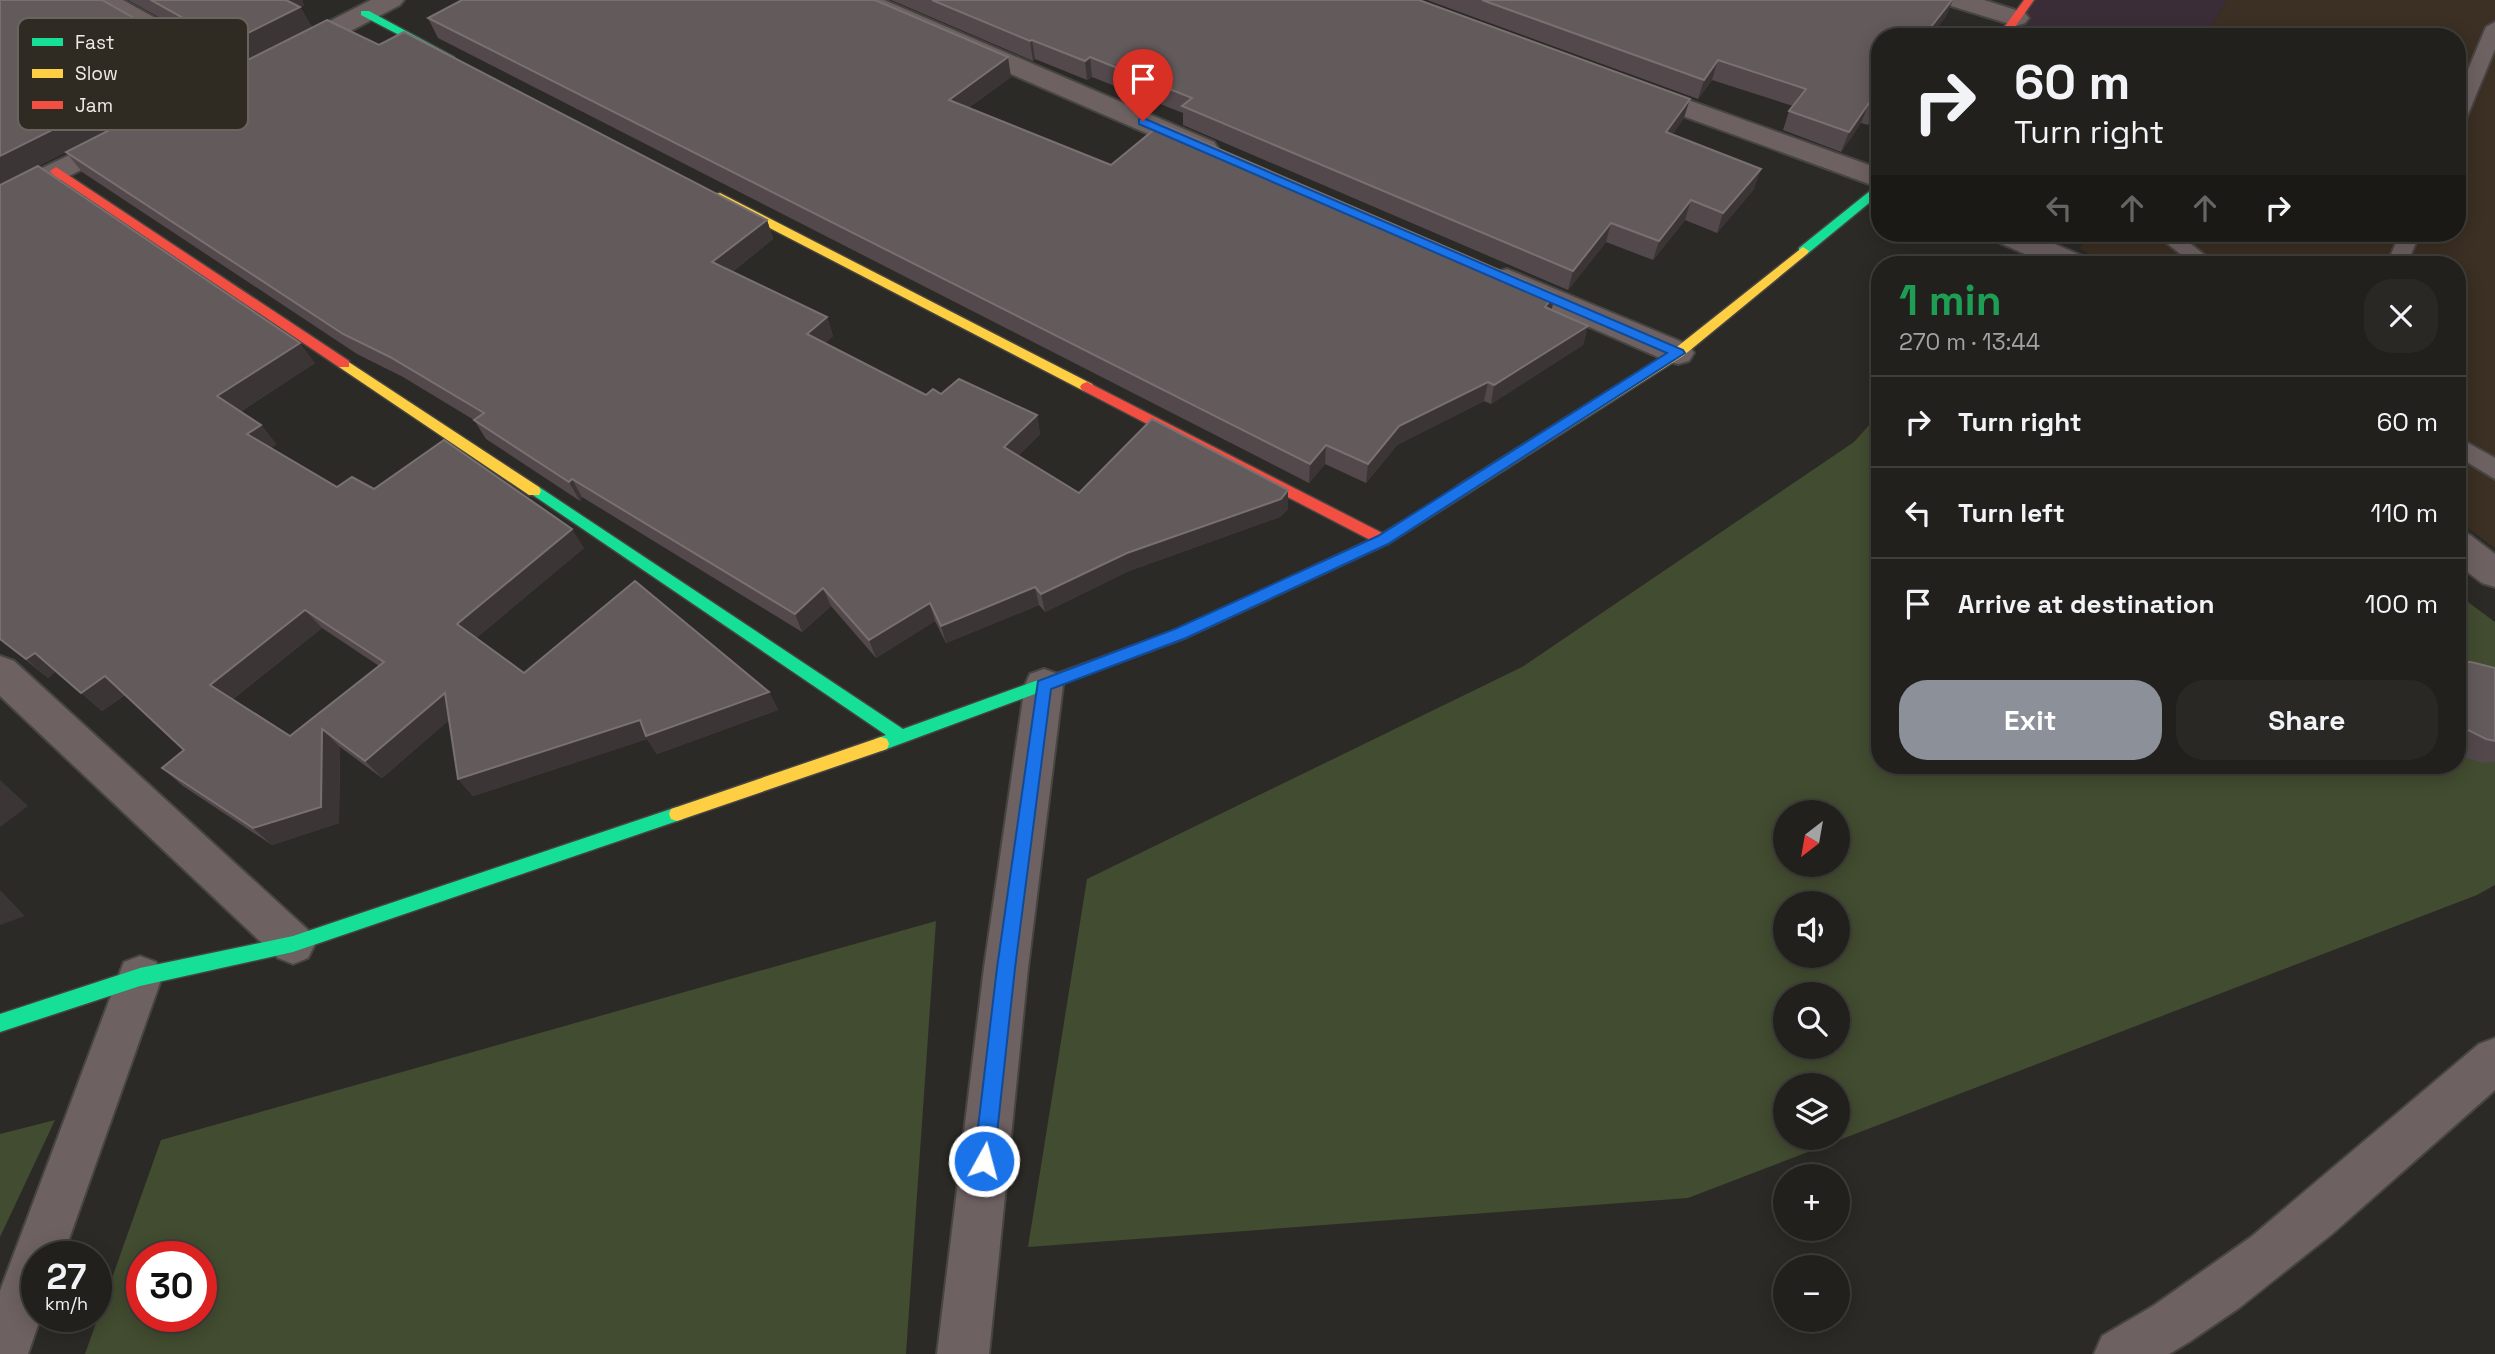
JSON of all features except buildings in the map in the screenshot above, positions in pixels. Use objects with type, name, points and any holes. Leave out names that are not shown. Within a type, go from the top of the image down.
[{"type":"street","points":[[104,0],[146,18]]},
{"type":"street","points":[[248,73],[391,0]]},
{"type":"street","points":[[862,0],[1232,160]]},
{"type":"street","points":[[1957,0],[2016,18]]},
{"type":"street","points":[[365,13],[464,65]]},
{"type":"street","points":[[248,62],[259,67]]},
{"type":"street","points":[[1617,82],[1871,176]]},
{"type":"street","points":[[0,200],[136,130]]},
{"type":"street","points":[[56,171],[902,737]]},
{"type":"street","points":[[700,187],[1383,540]]},
{"type":"street","points":[[0,1023],[140,977],[293,944],[902,737],[1181,634],[1383,540],[1678,353],[1871,194]]},
{"type":"street","points":[[2024,242],[2056,256]]},
{"type":"street","points":[[1487,270],[1678,353]]},
{"type":"street","points":[[2466,552],[2495,573]]},
{"type":"street","points":[[0,672],[293,944]]},
{"type":"street","points":[[963,1354],[1006,968],[1044,685]]},
{"type":"street","points":[[43,1241],[140,977]]},
{"type":"street","points":[[2141,1349],[2258,1265],[2495,1060]]},
{"type":"street","points":[[2,1354],[21,1302]]},
{"type":"lane","points":[[2466,97],[2495,27]]},
{"type":"lane","points":[[2176,242],[2195,256]]},
{"type":"lane","points":[[2466,451],[2495,470]]},
{"type":"shaded area","points":[[2029,0],[2227,0],[2210,28],[2009,28]]},
{"type":"shaded area","points":[[2227,0],[2495,0],[2495,548],[2466,527],[2466,256],[2091,256],[2080,248],[2084,242],[2466,242],[2466,28],[2210,28]]},
{"type":"green space","points":[[1871,423],[1871,774],[2466,774],[2466,601],[2495,622],[2495,885],[2477,895],[1850,1136],[1850,1073],[1773,1073],[1773,1150],[1813,1150],[1688,1198],[1028,1247],[1087,879],[1522,667],[1854,442]]},
{"type":"green space","points":[[936,921],[906,1354],[85,1354],[93,1332],[112,1332],[112,1278],[161,1140]]},
{"type":"green space","points":[[55,1120],[0,1237],[0,1134]]},
{"type":"traffic: fast","points":[[365,13],[449,57]]},
{"type":"traffic: fast","points":[[1803,251],[1871,194]]},
{"type":"traffic: fast","points":[[881,744],[1181,634],[1383,540],[1462,490]]},
{"type":"traffic: fast","points":[[534,491],[902,737]]},
{"type":"traffic: fast","points":[[0,1023],[140,977],[293,944],[677,814]]},
{"type":"traffic: slow","points":[[720,197],[1087,387]]},
{"type":"traffic: slow","points":[[1462,490],[1678,353],[1803,251]]},
{"type":"traffic: slow","points":[[344,364],[534,491]]},
{"type":"traffic: slow","points":[[677,814],[881,744]]},
{"type":"traffic: jam","points":[[2009,28],[2029,0]]},
{"type":"traffic: jam","points":[[56,171],[344,364]]},
{"type":"traffic: jam","points":[[1087,387],[1383,540]]},
{"type":"route","points":[[984,1161],[1006,968],[1044,685],[1181,634],[1383,540],[1678,353],[1143,121]]}]
